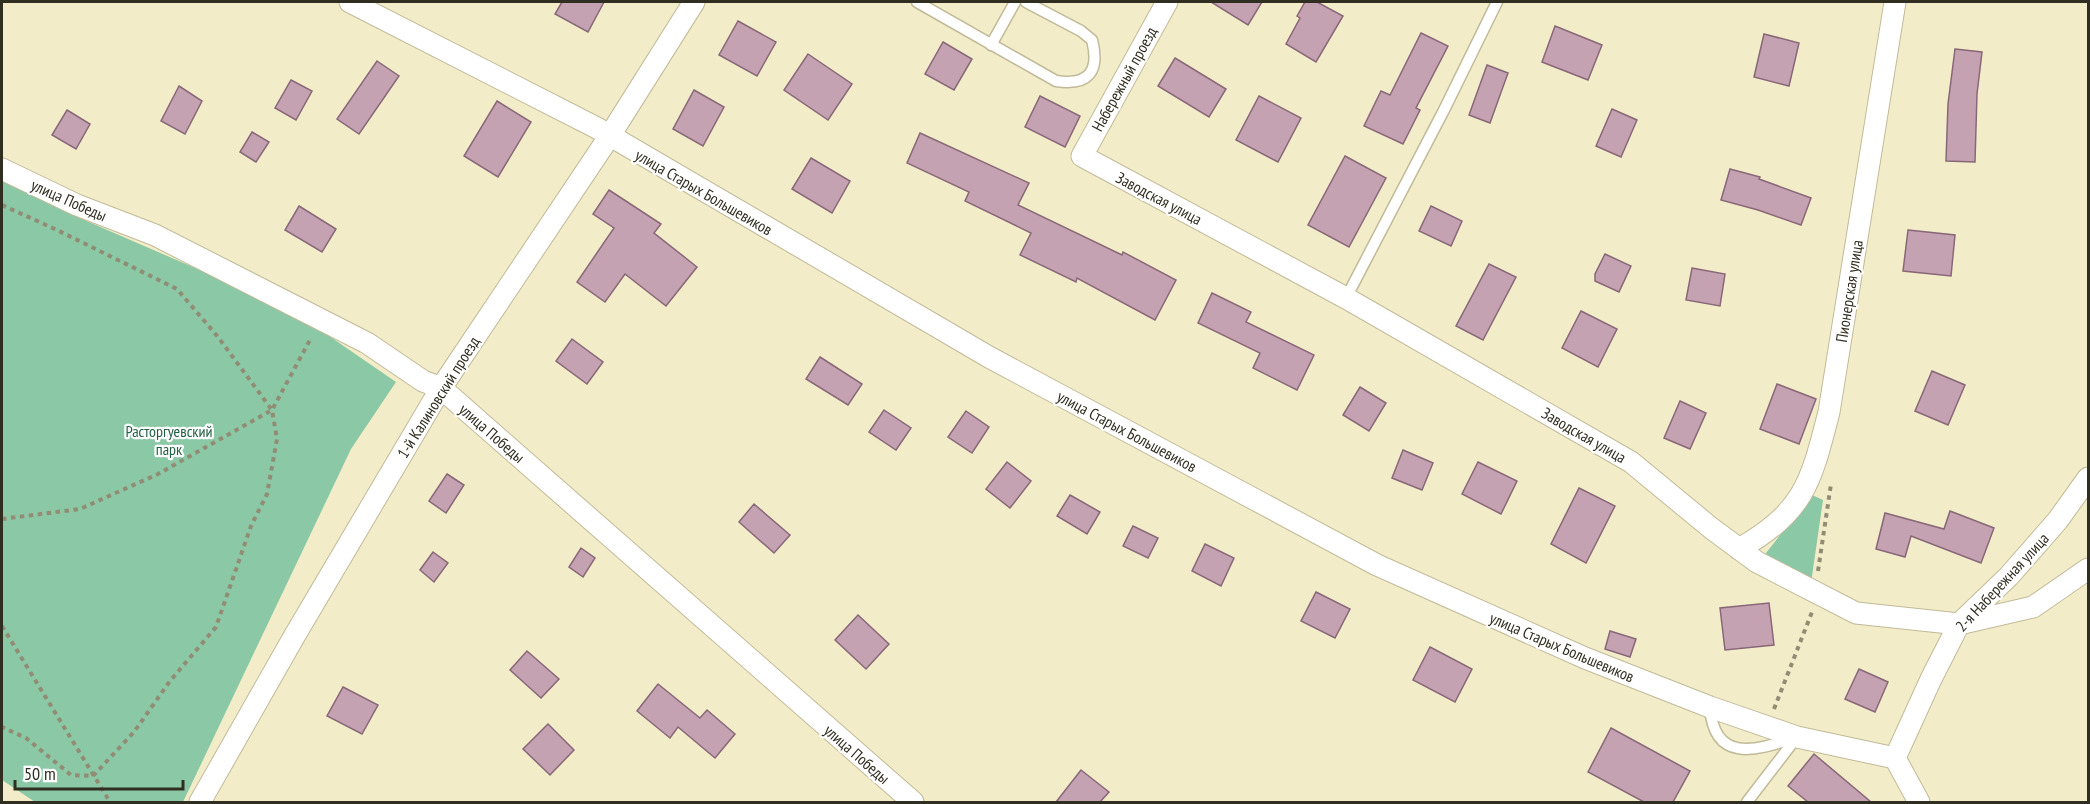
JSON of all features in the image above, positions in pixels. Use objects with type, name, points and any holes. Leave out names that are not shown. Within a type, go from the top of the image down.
[{"type":"street","name":"улица Старых Большевиков","points":[[350,2],[597,128],[989,357],[1377,565],[1585,658],[1710,707],[1797,737],[1895,758]]},
{"type":"street","name":"1-й Калиновский проезд","points":[[200,802],[295,635],[441,388],[609,136],[694,2]]},
{"type":"street","name":"Набережный проезд","points":[[1082,156],[1167,2]]},
{"type":"street","name":"Пионерская улица","points":[[1739,549],[1767,532],[1794,507],[1811,476],[1817,459],[1829,412],[1895,2]]},
{"type":"street","name":"Заводская улица","points":[[1082,156],[1346,298],[1631,462],[1757,562],[1856,613],[1959,624],[2033,607],[2088,569]]},
{"type":"street","name":"улица Победы","points":[[2,170],[77,205],[155,235],[366,343],[423,381],[441,388],[913,802]]},
{"type":"street","name":"2-я Набережная улица","points":[[1895,758],[1930,679],[1959,624],[2009,576],[2058,520],[2088,478]]},
{"type":"street","points":[[1895,758],[1918,802]]},
{"type":"lane","points":[[917,2],[1056,81],[1072,83],[1082,81],[1091,73],[1095,61],[1092,40],[1081,31],[1026,2]]},
{"type":"lane","points":[[991,45],[1015,2]]},
{"type":"lane","points":[[1346,298],[1444,110],[1497,2]]},
{"type":"lane","points":[[1710,707],[1711,722],[1719,738],[1741,750],[1763,748],[1797,737]]},
{"type":"lane","points":[[1747,802],[1797,737]]},
{"type":"path","points":[[2,205],[78,239],[177,289],[218,337],[245,377],[272,410],[277,440],[267,494],[251,526],[216,627],[170,681],[134,732],[93,776],[71,776],[26,738],[2,727]]},
{"type":"path","points":[[2,519],[80,509],[158,474],[272,410],[311,337]]},
{"type":"path","points":[[1767,726],[1817,594],[1832,480]]},
{"type":"path","points":[[2,626],[110,802]]},
{"type":"green space","name":"Расторгуевский парк","points":[[2,181],[68,213],[239,287],[316,327],[396,382],[351,449],[183,802],[35,802],[2,780]]},
{"type":"green space","points":[[1812,495],[1823,500],[1811,583],[1768,558],[1766,553]]},
{"type":"building","points":[[562,2],[604,2],[588,32],[555,14]]},
{"type":"building","points":[[1211,2],[1262,2],[1248,25]]},
{"type":"building","points":[[1305,2],[1317,2],[1343,16],[1316,62],[1286,44],[1300,18],[1297,16]]},
{"type":"building","points":[[738,21],[776,42],[757,76],[719,55]]},
{"type":"building","points":[[1555,26],[1602,45],[1588,80],[1542,62]]},
{"type":"building","points":[[1421,33],[1448,46],[1416,108],[1420,110],[1403,144],[1364,126],[1381,91],[1390,95]]},
{"type":"building","points":[[1764,34],[1799,43],[1789,86],[1754,77]]},
{"type":"building","points":[[943,42],[972,59],[954,90],[925,74]]},
{"type":"building","points":[[1955,49],[1982,52],[1977,94],[1975,162],[1946,161],[1948,104]]},
{"type":"building","points":[[808,54],[852,84],[828,120],[784,90]]},
{"type":"building","points":[[1175,58],[1226,89],[1209,117],[1158,86]]},
{"type":"building","points":[[377,61],[399,76],[359,134],[337,119]]},
{"type":"building","points":[[1487,65],[1508,73],[1490,123],[1469,115]]},
{"type":"building","points":[[291,80],[312,91],[296,120],[275,108]]},
{"type":"building","points":[[179,86],[202,101],[185,134],[161,121]]},
{"type":"building","points":[[694,90],[724,107],[703,146],[673,129]]},
{"type":"building","points":[[1040,96],[1080,116],[1065,147],[1025,127]]},
{"type":"building","points":[[1259,96],[1301,118],[1278,162],[1236,140]]},
{"type":"building","points":[[497,101],[531,122],[498,177],[464,156]]},
{"type":"building","points":[[1612,109],[1637,120],[1621,157],[1596,146]]},
{"type":"building","points":[[67,110],[90,124],[76,149],[52,135]]},
{"type":"building","points":[[252,132],[269,142],[256,162],[240,152]]},
{"type":"building","points":[[920,133],[1029,183],[1018,205],[1122,255],[1123,252],[1176,280],[1155,320],[1077,278],[1076,282],[1020,255],[1031,233],[965,201],[969,192],[907,163]]},
{"type":"building","points":[[1345,156],[1386,178],[1349,247],[1308,225]]},
{"type":"building","points":[[811,158],[850,181],[832,213],[792,189]]},
{"type":"building","points":[[1730,169],[1760,177],[1759,179],[1811,198],[1801,225],[1721,200]]},
{"type":"building","points":[[609,190],[661,224],[654,233],[697,267],[666,306],[625,274],[605,302],[577,282],[614,228],[593,214]]},
{"type":"building","points":[[299,206],[336,229],[322,252],[285,230]]},
{"type":"building","points":[[1431,206],[1462,221],[1451,246],[1419,231]]},
{"type":"building","points":[[1908,230],[1955,235],[1951,276],[1903,271]]},
{"type":"building","points":[[1605,254],[1631,266],[1619,292],[1595,281],[1595,274]]},
{"type":"building","points":[[1489,264],[1516,277],[1483,340],[1456,326]]},
{"type":"building","points":[[1692,268],[1725,274],[1720,306],[1686,300]]},
{"type":"building","points":[[1212,293],[1251,312],[1246,322],[1314,355],[1297,390],[1253,368],[1260,353],[1198,323]]},
{"type":"building","points":[[1581,311],[1617,329],[1598,367],[1562,348]]},
{"type":"building","points":[[572,339],[603,362],[587,384],[556,361]]},
{"type":"building","points":[[820,357],[862,384],[848,405],[806,379]]},
{"type":"building","points":[[1932,371],[1965,385],[1948,425],[1915,411]]},
{"type":"building","points":[[1777,384],[1816,399],[1799,444],[1760,429]]},
{"type":"building","points":[[1360,387],[1386,403],[1369,431],[1343,415]]},
{"type":"building","points":[[1680,401],[1706,413],[1690,449],[1664,438]]},
{"type":"building","points":[[884,410],[911,428],[896,450],[869,432]]},
{"type":"building","points":[[966,411],[989,427],[972,453],[948,437]]},
{"type":"building","points":[[1403,450],[1433,463],[1422,490],[1392,478]]},
{"type":"building","points":[[1007,462],[1031,481],[1010,508],[986,489]]},
{"type":"building","points":[[1478,462],[1517,481],[1501,514],[1462,494]]},
{"type":"building","points":[[447,474],[464,485],[446,513],[429,501]]},
{"type":"building","points":[[1579,488],[1615,506],[1586,563],[1551,544]]},
{"type":"building","points":[[1070,495],[1100,512],[1087,534],[1057,516]]},
{"type":"building","points":[[754,504],[790,535],[774,553],[739,522]]},
{"type":"building","points":[[1950,511],[1994,528],[1981,563],[1911,536],[1905,557],[1876,549],[1885,513],[1944,529]]},
{"type":"building","points":[[1133,526],[1158,538],[1148,558],[1123,546]]},
{"type":"building","points":[[1205,544],[1234,558],[1221,586],[1192,571]]},
{"type":"building","points":[[581,548],[595,558],[583,577],[569,567]]},
{"type":"building","points":[[433,552],[448,563],[434,582],[420,570]]},
{"type":"building","points":[[1316,592],[1350,609],[1335,638],[1301,621]]},
{"type":"building","points":[[1769,603],[1774,645],[1725,650],[1720,608]]},
{"type":"building","points":[[858,615],[889,644],[866,669],[835,640]]},
{"type":"building","points":[[1610,631],[1636,639],[1630,657],[1605,649]]},
{"type":"building","points":[[1430,647],[1472,669],[1455,702],[1413,680]]},
{"type":"building","points":[[527,651],[559,679],[541,698],[510,670]]},
{"type":"building","points":[[1859,669],[1888,682],[1875,712],[1845,699]]},
{"type":"building","points":[[658,684],[700,718],[707,710],[735,734],[715,758],[678,727],[670,738],[637,711]]},
{"type":"building","points":[[343,687],[378,705],[362,734],[327,716]]},
{"type":"building","points":[[548,724],[574,750],[550,775],[523,749]]},
{"type":"building","points":[[1611,728],[1690,771],[1673,802],[1644,802],[1588,772]]},
{"type":"building","points":[[1814,754],[1871,802],[1808,802],[1788,786]]},
{"type":"building","points":[[1081,770],[1109,792],[1100,802],[1056,802]]}]
